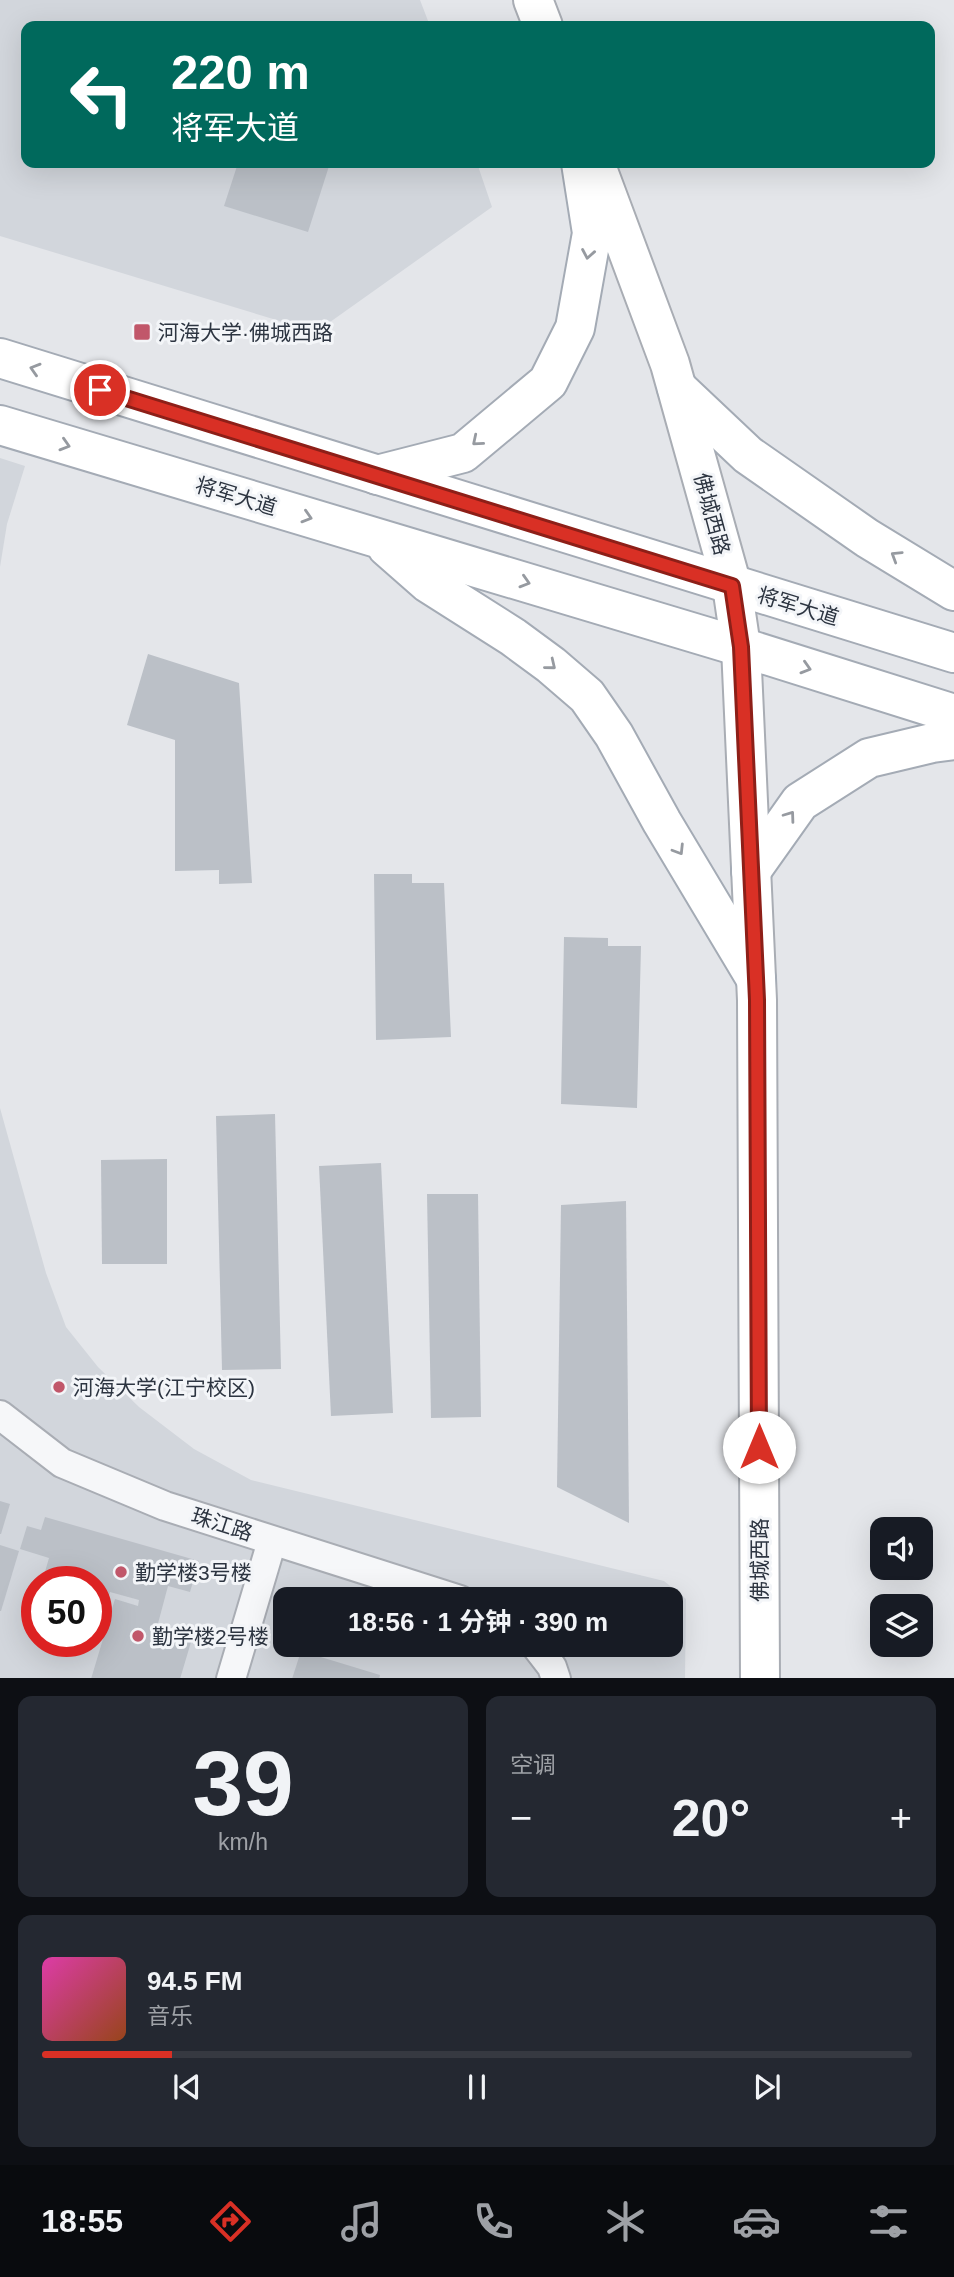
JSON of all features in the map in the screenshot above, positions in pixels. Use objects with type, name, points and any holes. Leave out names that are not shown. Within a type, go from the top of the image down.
[{"type":"main road","points":[[533,0],[541,21]]},
{"type":"main road","points":[[377,475],[463,453],[548,382],[575,328],[592,233],[582,168]]},
{"type":"main road","name":"佛城西路","points":[[597,168],[670,364],[732,586],[741,647],[756,979],[760,1678]]},
{"type":"main road","name":"将军大道","points":[[0,358],[954,653]]},
{"type":"main road","points":[[677,388],[748,455],[867,538],[954,591]]},
{"type":"main road","name":"将军大道","points":[[0,425],[954,713]]},
{"type":"main road","points":[[378,538],[428,583],[513,637],[587,696],[614,735],[662,822],[756,979]]},
{"type":"main road","points":[[751,871],[800,802],[869,758],[954,740]]},
{"type":"street","name":"珠江路","points":[[0,1415],[62,1462],[165,1506],[419,1587]]},
{"type":"street","points":[[231,1678],[272,1541]]},
{"type":"street","points":[[544,1657],[556,1678]]},
{"type":"shaded area","points":[[0,0],[420,0],[428,21],[21,21],[21,168],[479,168],[492,207],[316,332],[0,236]]},
{"type":"shaded area","points":[[0,458],[25,466],[7,524],[0,567]]},
{"type":"shaded area","name":"河海大学(江宁校区)","points":[[0,1108],[46,1273],[66,1327],[98,1367],[139,1407],[194,1449],[251,1480],[664,1581],[671,1587],[273,1587],[273,1657],[683,1657],[683,1597],[686,1599],[685,1678],[0,1678]]},
{"type":"building","points":[[236,168],[328,168],[308,232],[224,206]]},
{"type":"building","points":[[148,654],[239,683],[252,883],[219,884],[219,870],[175,871],[175,740],[127,725]]},
{"type":"building","points":[[374,874],[412,874],[412,883],[444,883],[451,1037],[376,1040]]},
{"type":"building","points":[[564,937],[608,938],[608,946],[641,946],[637,1108],[561,1104]]},
{"type":"building","points":[[275,1114],[281,1369],[222,1370],[216,1116]]},
{"type":"building","points":[[167,1159],[167,1264],[102,1264],[101,1160]]},
{"type":"building","points":[[381,1163],[393,1413],[331,1416],[319,1166]]},
{"type":"building","points":[[427,1194],[478,1194],[481,1417],[431,1418]]},
{"type":"building","points":[[626,1201],[629,1523],[557,1487],[561,1205]]},
{"type":"building","points":[[0,1501],[10,1504],[1,1534],[0,1534]]},
{"type":"building","name":"勤学楼3号楼","points":[[45,1517],[199,1561],[190,1592],[168,1586],[156,1631],[191,1642],[180,1678],[91,1678],[98,1657],[112,1657],[112,1609],[115,1599],[138,1606],[139,1600],[112,1593],[112,1566],[47,1566],[49,1558],[20,1549],[27,1526],[41,1530]]},
{"type":"building","points":[[0,1545],[19,1551],[1,1611],[0,1611]]},
{"type":"building","points":[[299,1657],[321,1657],[380,1675],[379,1678],[292,1678]]},
{"type":"place","name":"河海大学·佛城西路","points":[[142,332]]},
{"type":"place","name":"河海大学(江宁校区)","points":[[59,1387]]},
{"type":"place","name":"勤学楼3号楼","points":[[121,1572]]},
{"type":"place","name":"勤学楼2号楼","points":[[138,1636]]},
{"type":"route","points":[[100,390],[732,586],[741,647],[757,1000],[759,1447]]}]
